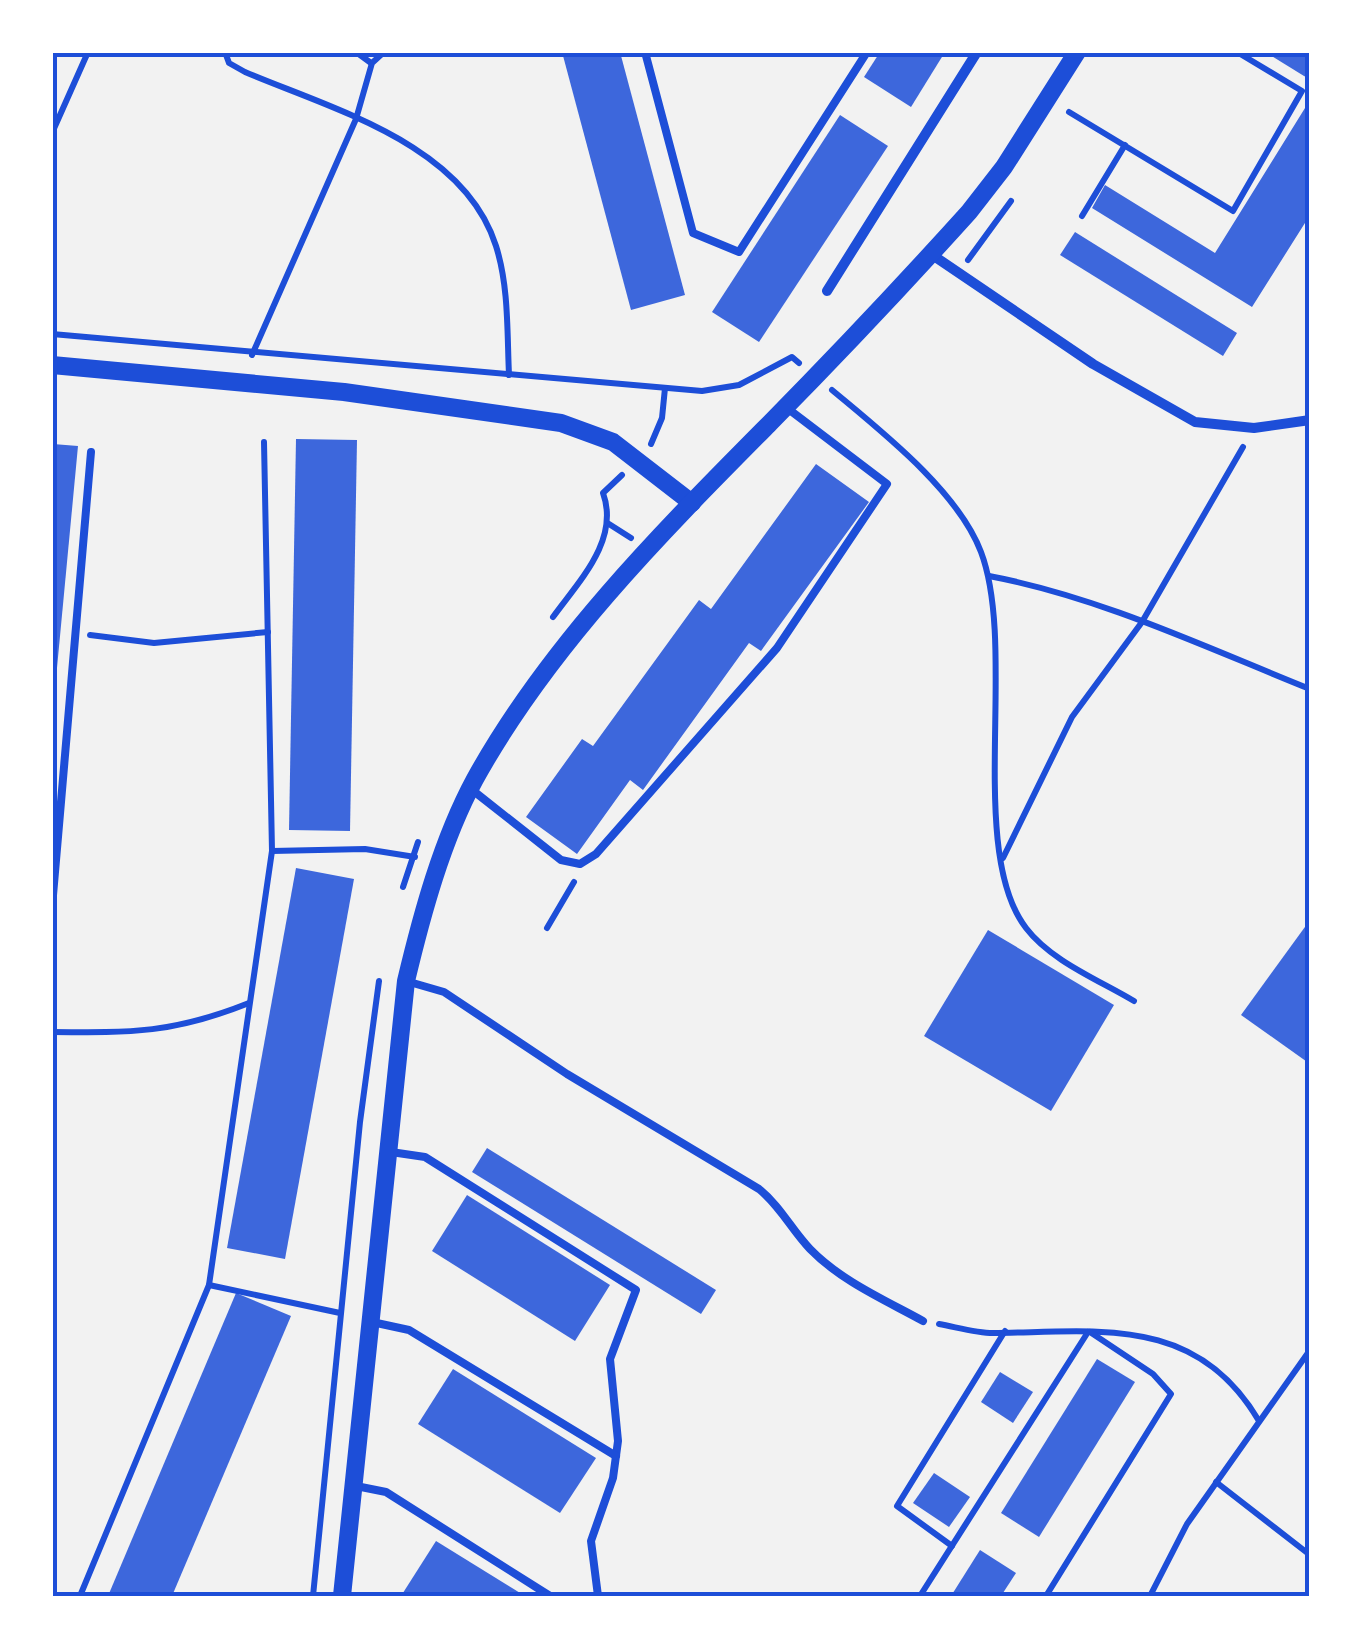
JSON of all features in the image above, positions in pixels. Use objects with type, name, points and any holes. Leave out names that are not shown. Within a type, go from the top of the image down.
[{"type":"street","points":[[827,291],[977,52]]},
{"type":"street","points":[[342,1596],[406,980],[441,862],[471,789],[527,699],[590,618],[692,503],[931,254],[1004,167],[1077,52]]},
{"type":"street","points":[[931,254],[1144,394],[1194,422],[1254,428],[1310,420]]},
{"type":"street","points":[[52,365],[344,392],[561,423],[612,442],[692,503]]},
{"type":"lane","points":[[644,52],[693,233],[739,252],[866,52]]},
{"type":"lane","points":[[471,789],[561,860],[580,864],[596,854],[776,648],[887,484],[786,408]]},
{"type":"lane","points":[[52,907],[91,452]]},
{"type":"lane","points":[[406,980],[444,992],[567,1074],[759,1189],[781,1206],[808,1247],[834,1271],[924,1321]]},
{"type":"lane","points":[[387,1151],[425,1157],[636,1290],[610,1359],[616,1456],[613,1478],[590,1541],[598,1596]]},
{"type":"lane","points":[[370,1322],[409,1330],[616,1456]]},
{"type":"lane","points":[[353,1486],[386,1492],[550,1596]]},
{"type":"path","points":[[52,133],[88,52]]},
{"type":"path","points":[[224,52],[230,62],[245,72],[356,119],[416,151],[454,180],[495,241],[503,272],[509,376]]},
{"type":"path","points":[[356,52],[372,63]]},
{"type":"path","points":[[252,355],[356,119],[372,63],[384,52]]},
{"type":"path","points":[[1069,112],[1233,210],[1306,93],[1236,52]]},
{"type":"path","points":[[1082,216],[1125,145]]},
{"type":"path","points":[[1002,860],[1072,716],[1142,622],[1254,428]]},
{"type":"path","points":[[80,1596],[209,1285],[272,851],[264,442]]},
{"type":"path","points":[[989,576],[1042,586],[1310,688]]},
{"type":"path","points":[[76,632],[154,644],[268,632]]},
{"type":"path","points":[[272,851],[365,849],[441,862]]},
{"type":"path","points":[[547,928],[573,885],[580,864]]},
{"type":"path","points":[[52,1032],[148,1033],[199,1023],[250,1002]]},
{"type":"path","points":[[209,1285],[340,1313]]},
{"type":"path","points":[[924,1321],[994,1334],[1006,1330],[1089,1331],[1160,1337],[1234,1384],[1260,1421]]},
{"type":"path","points":[[952,1546],[897,1506],[1006,1330]]},
{"type":"path","points":[[920,1596],[1089,1331]]},
{"type":"path","points":[[1046,1596],[1171,1394],[1154,1374],[1089,1331]]},
{"type":"path","points":[[1150,1596],[1187,1524],[1310,1350]]},
{"type":"path","points":[[1216,1482],[1310,1554]]},
{"type":"building","points":[[562,52],[620,52],[685,295],[631,310]]},
{"type":"building","points":[[880,52],[945,52],[911,107],[864,77]]},
{"type":"building","points":[[1265,52],[1310,52],[1310,79],[1304,76]]},
{"type":"building","points":[[1305,108],[1310,111],[1310,215],[1252,307],[1092,208],[1105,185],[1215,253]]},
{"type":"building","points":[[840,115],[888,146],[759,342],[712,312]]},
{"type":"building","points":[[1075,232],[1237,333],[1223,356],[1060,255]]},
{"type":"building","points":[[296,439],[357,440],[350,831],[289,830]]},
{"type":"building","points":[[53,444],[78,446],[55,689],[52,689]]},
{"type":"building","points":[[816,464],[869,502],[761,651],[749,643],[643,790],[630,780],[577,854],[526,817],[582,739],[593,746],[699,600],[711,609]]},
{"type":"building","points":[[296,868],[354,879],[285,1259],[227,1248]]},
{"type":"building","points":[[1310,920],[1310,1064],[1241,1015]]},
{"type":"building","points":[[988,930],[1114,1005],[1051,1111],[924,1036]]},
{"type":"building","points":[[487,1148],[716,1290],[701,1314],[472,1172]]},
{"type":"building","points":[[467,1195],[610,1285],[575,1341],[432,1251]]},
{"type":"building","points":[[236,1293],[291,1316],[172,1596],[108,1596]]},
{"type":"building","points":[[1097,1359],[1135,1382],[1039,1537],[1001,1513]]},
{"type":"building","points":[[453,1369],[596,1458],[560,1513],[418,1424]]},
{"type":"building","points":[[1000,1372],[1033,1392],[1013,1423],[981,1402]]},
{"type":"building","points":[[934,1473],[970,1497],[949,1527],[913,1503]]},
{"type":"building","points":[[436,1541],[525,1596],[401,1596]]},
{"type":"building","points":[[980,1550],[1016,1573],[1001,1596],[951,1596]]}]
